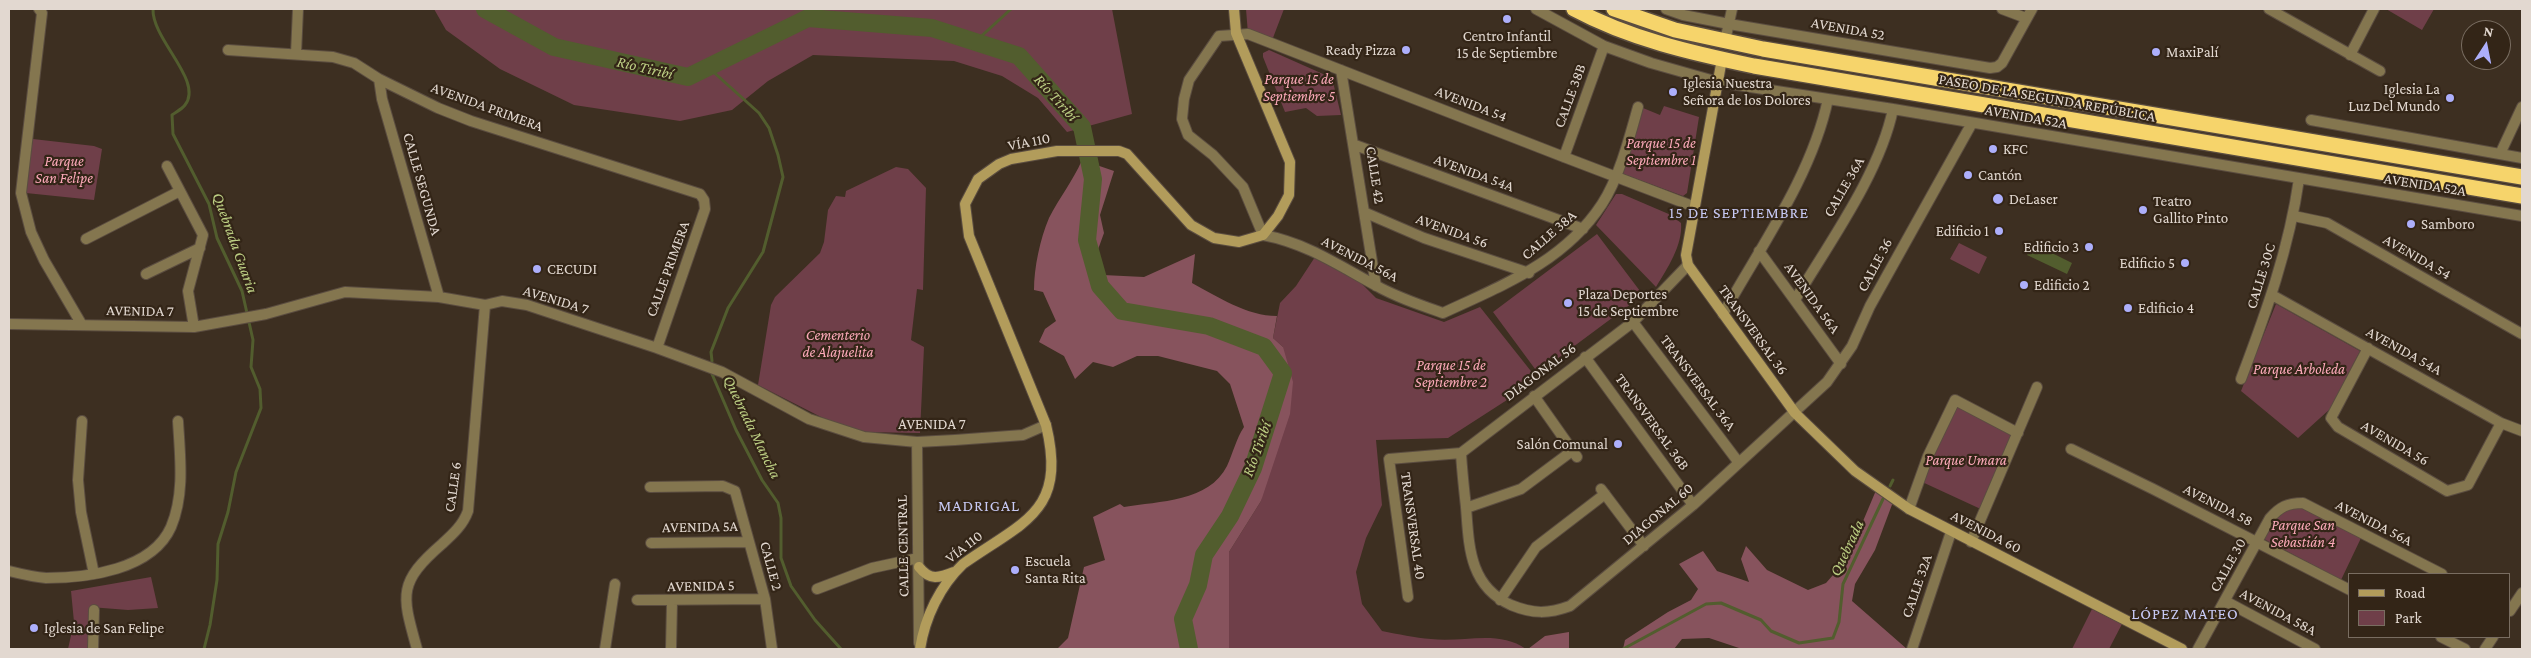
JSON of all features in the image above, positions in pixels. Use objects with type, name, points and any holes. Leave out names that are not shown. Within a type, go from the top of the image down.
[{"type":"highway","name":"PASEO DE LA SEGUNDA REPÚBLICA","points":[[1569,9],[1649,40],[1722,59],[2522,196]]},
{"type":"highway","name":"PASEO DE LA SEGUNDA REPÚBLICA","points":[[1614,9],[1675,30],[1725,41],[2522,177]]},
{"type":"main road","points":[[1234,9],[1236,33],[1290,162],[1289,195],[1278,216],[1263,235]]},
{"type":"main road","points":[[1688,264],[1686,255],[1722,59]]},
{"type":"main road","name":"VÍA 110","points":[[920,649],[929,615],[954,572],[1025,522],[1045,500],[1051,484],[1052,467],[1046,425],[970,236],[965,204],[978,179],[999,164],[1028,155],[1057,151],[1115,151],[1127,154],[1135,160],[1191,225],[1214,238],[1239,242],[1263,235]]},
{"type":"main road","name":"TRANSVERSAL 36","points":[[1688,264],[1795,413]]},
{"type":"main road","name":"AVENIDA 60","points":[[1795,413],[1855,470],[1909,510],[2182,649]]},
{"type":"main road","points":[[918,562],[925,575],[935,578],[954,572]]},
{"type":"street","points":[[39,9],[42,13],[21,193],[31,232],[44,260],[82,325]]},
{"type":"street","points":[[296,54],[298,9]]},
{"type":"street","name":"AVENIDA 52A","points":[[1536,9],[1604,46],[1651,63],[1718,82],[1893,109],[2522,216]]},
{"type":"street","name":"AVENIDA 52","points":[[1666,9],[1683,15],[1729,24],[1983,68],[1997,68],[2002,63],[2026,18]]},
{"type":"street","points":[[1725,41],[1732,9]]},
{"type":"street","points":[[2002,9],[2026,18],[2032,9]]},
{"type":"street","points":[[2269,9],[2380,71]]},
{"type":"street","points":[[2350,55],[2374,9]]},
{"type":"street","points":[[1236,33],[1219,36],[1202,58],[1189,80],[1184,98],[1182,119],[1188,135],[1213,155],[1243,188],[1263,235]]},
{"type":"street","name":"AVENIDA 54","points":[[1236,33],[1248,34],[1695,207]]},
{"type":"street","name":"CALLE 38B","points":[[1564,157],[1604,46]]},
{"type":"street","name":"AVENIDA PRIMERA","points":[[228,50],[333,57],[354,63],[380,79],[438,108],[471,121],[700,194],[704,200]]},
{"type":"street","name":"CALLE 42","points":[[1341,70],[1355,145],[1376,286]]},
{"type":"street","name":"CALLE SEGUNDA","points":[[380,79],[382,99],[439,297]]},
{"type":"street","points":[[1723,314],[1803,173],[1822,130],[1828,99]]},
{"type":"street","name":"CALLE 38A","points":[[1443,313],[1529,273],[1583,229],[1603,202],[1638,107]]},
{"type":"street","points":[[2500,154],[2522,107]]},
{"type":"street","name":"CALLE 36A","points":[[1795,300],[1873,169],[1888,133],[1893,109]]},
{"type":"street","points":[[2311,120],[2522,158]]},
{"type":"street","name":"CALLE 36","points":[[1795,413],[1827,382],[1841,364],[1925,204],[1972,123]]},
{"type":"street","name":"AVENIDA 54A","points":[[1355,145],[1583,229]]},
{"type":"street","points":[[167,166],[203,235],[192,268],[188,291],[194,327]]},
{"type":"street","name":"CALLE 30C","points":[[2242,379],[2272,295],[2294,216],[2299,179]]},
{"type":"street","points":[[86,239],[180,191]]},
{"type":"street","name":"CALLE PRIMERA","points":[[657,348],[705,209],[704,200]]},
{"type":"street","name":"AVENIDA 56","points":[[1366,213],[1424,238],[1529,273]]},
{"type":"street","name":"AVENIDA 54","points":[[2294,216],[2327,223],[2522,334]]},
{"type":"street","name":"AVENIDA 56A","points":[[1263,235],[1279,238],[1329,258],[1376,286],[1443,313]]},
{"type":"street","points":[[146,274],[200,248]]},
{"type":"street","name":"AVENIDA 56A","points":[[1759,251],[1841,364]]},
{"type":"street","name":"DIAGONAL 56","points":[[1461,453],[1633,322],[1688,264]]},
{"type":"street","name":"AVENIDA 7","points":[[9,324],[194,327],[266,314],[345,292],[439,297],[485,305],[502,301],[527,305],[657,348],[722,372],[809,419],[864,437],[917,442],[1022,435],[1046,425]]},
{"type":"street","name":"AVENIDA 54A","points":[[2272,295],[2501,423],[2522,431]]},
{"type":"street","name":"CALLE 6","points":[[417,649],[406,607],[407,585],[420,562],[456,530],[468,511],[485,305]]},
{"type":"street","name":"TRANSVERSAL 36A","points":[[1633,322],[1739,463]]},
{"type":"street","name":"AVENIDA 56","points":[[2368,348],[2331,418],[2338,428],[2447,491],[2468,484],[2501,423]]},
{"type":"street","name":"TRANSVERSAL 36B","points":[[1585,357],[1693,505]]},
{"type":"street","points":[[1971,542],[2038,387]]},
{"type":"street","points":[[1466,508],[1521,489],[1575,454],[1534,396]]},
{"type":"street","points":[[1909,510],[1928,456],[1955,400],[2018,433]]},
{"type":"street","name":"DIAGONAL 60","points":[[1500,600],[1527,612],[1550,613],[1570,606],[1693,505],[1795,413]]},
{"type":"street","points":[[82,421],[80,496],[94,574]]},
{"type":"street","points":[[9,572],[45,578],[94,574],[124,566],[151,552],[170,528],[179,499],[178,421]]},
{"type":"street","name":"CALLE CENTRAL","points":[[917,442],[920,649]]},
{"type":"street","name":"AVENIDA 58","points":[[2071,449],[2348,589]]},
{"type":"street","points":[[1461,453],[1472,561],[1480,579],[1500,600],[1536,547],[1603,492],[1644,546]]},
{"type":"street","name":"TRANSVERSAL 40","points":[[1408,597],[1389,459],[1461,453]]},
{"type":"street","name":"CALLE 2","points":[[650,488],[723,486],[734,492],[765,600],[772,649]]},
{"type":"street","name":"AVENIDA 56A","points":[[2290,503],[2302,503],[2440,573]]},
{"type":"street","name":"CALLE 30","points":[[2198,649],[2258,543],[2270,518],[2280,508],[2290,503]]},
{"type":"street","name":"CALLE 32A","points":[[1912,649],[1951,532]]},
{"type":"street","name":"AVENIDA 5A","points":[[651,543],[749,542]]},
{"type":"street","points":[[817,589],[872,568],[918,562]]},
{"type":"street","points":[[605,649],[616,584]]},
{"type":"street","points":[[2511,609],[2522,593]]},
{"type":"street","name":"AVENIDA 5","points":[[637,600],[672,602],[765,600]]},
{"type":"street","name":"AVENIDA 58A","points":[[2225,601],[2315,649]]},
{"type":"street","points":[[671,649],[672,602]]},
{"type":"street","points":[[93,649],[94,610]]},
{"type":"street","points":[[2443,638],[2465,649]]},
{"type":"street","points":[[2485,649],[2492,638]]},
{"type":"green space","points":[[434,9],[1112,9],[1132,114],[1067,132],[1038,98],[1002,76],[954,61],[813,55],[768,81],[732,110],[680,121],[574,105],[500,69],[446,30]]},
{"type":"green space","points":[[1246,9],[1284,9],[1271,43],[1248,34]]},
{"type":"green space","points":[[2386,9],[2434,9],[2422,30]]},
{"type":"green space","name":"Parque 15 de Septiembre 5","points":[[1269,50],[1332,78],[1341,115],[1317,116],[1306,108],[1285,112],[1263,57],[1263,53]]},
{"type":"green space","name":"Parque 15 de Septiembre 1","points":[[1664,106],[1699,117],[1687,193],[1683,196],[1618,172],[1643,108],[1660,115]]},
{"type":"green space","name":"Parque San Felipe","points":[[33,139],[94,146],[102,149],[94,200],[26,193],[26,180]]},
{"type":"green space","name":"Cementerio de Alajuelita","points":[[896,167],[908,169],[926,188],[923,290],[917,289],[911,340],[924,347],[920,433],[861,432],[823,418],[758,385],[771,305],[775,297],[820,253],[824,242],[828,210],[836,196],[845,197],[846,191]]},
{"type":"green space","points":[[1616,194],[1622,194],[1671,215],[1681,223],[1677,248],[1656,287],[1596,225]]},
{"type":"green space","name":"Plaza Deportes 15 de Septiembre","points":[[1597,234],[1643,295],[1538,373],[1493,312]]},
{"type":"green space","points":[[1959,243],[1987,257],[1979,274],[1950,259]]},
{"type":"green space","name":"Parque 15 de Septiembre 2","points":[[1315,257],[1351,273],[1376,298],[1444,322],[1480,307],[1538,380],[1448,438],[1376,440],[1382,505],[1366,538],[1356,572],[1362,604],[1382,631],[1443,640],[1492,638],[1515,643],[1526,649],[1229,649],[1229,552],[1261,501],[1283,347],[1273,338],[1280,303],[1296,286]]},
{"type":"green space","name":"Parque Arboleda","points":[[2276,304],[2360,351],[2330,409],[2298,438],[2241,391]]},
{"type":"green space","name":"Parque Umara","points":[[1955,400],[2018,433],[1985,511],[1920,481]]},
{"type":"green space","name":"Parque San Sebastián 4","points":[[2292,507],[2303,508],[2361,538],[2341,580],[2264,539],[2279,515]]},
{"type":"green space","points":[[151,577],[158,608],[128,610],[90,607],[89,649],[68,649],[74,622],[71,591]]},
{"type":"green space","points":[[2092,609],[2122,624],[2109,649],[2072,649]]},
{"type":"shaded area","points":[[1082,160],[1114,171],[1100,215],[1104,233],[1096,255],[1103,275],[1144,277],[1195,254],[1192,283],[1222,300],[1244,309],[1255,313],[1277,316],[1273,338],[1283,347],[1293,382],[1290,414],[1261,501],[1229,552],[1229,649],[1057,649],[1068,638],[1084,567],[1105,560],[1093,517],[1120,504],[1124,507],[1167,501],[1182,498],[1208,487],[1219,478],[1227,466],[1244,427],[1230,384],[1217,371],[1158,356],[1137,356],[1113,367],[1093,362],[1075,379],[1064,356],[1039,342],[1045,329],[1056,321],[1043,292],[1034,290],[1036,263],[1040,244],[1049,218]]},
{"type":"shaded area","points":[[2040,247],[2072,263],[2067,274],[2027,255],[2030,249],[2037,252]]},
{"type":"shaded area","points":[[1877,488],[1893,502],[1875,550],[1855,584],[1852,601],[1907,649],[1742,649],[1709,638],[1682,639],[1674,649],[1623,649],[1625,640],[1668,612],[1691,600],[1698,589],[1679,564],[1703,551],[1717,571],[1749,582],[1741,559],[1746,546],[1767,570],[1808,590],[1826,583],[1847,559]]},
{"type":"shaded area","points":[[1569,632],[1569,649],[1528,649],[1545,636]]},
{"type":"waterway","name":"Quebrada Guaria","points":[[153,9],[160,34],[183,72],[188,84],[189,95],[185,105],[172,115],[173,134],[209,204],[217,238],[242,291],[253,340],[251,367],[260,389],[261,408],[236,472],[228,512],[218,544],[217,580],[204,649]]},
{"type":"waterway","name":"Río Tiribí","points":[[485,9],[554,47],[688,77],[808,18],[932,28],[1019,56],[1082,127],[1093,179],[1087,240],[1100,286],[1122,311],[1209,326],[1264,347],[1283,373],[1253,468],[1230,516],[1204,555],[1198,585],[1183,619],[1189,649]]},
{"type":"waterway","name":"Quebrada","points":[[975,42],[1011,9]]},
{"type":"waterway","name":"Quebrada Mancha","points":[[709,68],[759,113],[769,128],[783,177],[763,252],[728,308],[711,352],[712,361]]},
{"type":"waterway","name":"Quebrada Mancha","points":[[712,374],[736,430],[762,480],[778,503],[781,518],[781,558],[791,586],[815,620],[841,649]]},
{"type":"waterway","name":"Quebrada","points":[[1890,486],[1893,480]]},
{"type":"waterway","points":[[1623,649],[1706,604],[1721,603],[1761,620],[1771,631],[1799,643],[1833,638],[1839,622],[1843,584],[1883,499]]},
{"type":"place","name":"Centro Infantil 15 de Septiembre","points":[[1507,19]]},
{"type":"place","name":"Ready Pizza","points":[[1406,50]]},
{"type":"place","name":"MaxiPalí","points":[[2156,52]]},
{"type":"place","name":"Iglesia Nuestra Señora de los Dolores","points":[[1673,92]]},
{"type":"place","name":"Iglesia La Luz Del Mundo","points":[[2450,98]]},
{"type":"place","name":"KFC","points":[[1993,149]]},
{"type":"place","name":"Cantón","points":[[1968,175]]},
{"type":"place","name":"DeLaser","points":[[1998,199]]},
{"type":"place","name":"Teatro Gallito Pinto","points":[[2143,210]]},
{"type":"place","name":"Samboro","points":[[2411,224]]},
{"type":"place","name":"Edificio 1","points":[[1999,231]]},
{"type":"place","name":"Edificio 3","points":[[2089,247]]},
{"type":"place","name":"Edificio 5","points":[[2185,263]]},
{"type":"place","name":"CECUDI","points":[[537,269]]},
{"type":"place","name":"Edificio 2","points":[[2024,285]]},
{"type":"place","name":"Plaza Deportes 15 de Septiembre","points":[[1568,303]]},
{"type":"place","name":"Edificio 4","points":[[2128,308]]},
{"type":"place","name":"Salón Comunal","points":[[1618,444]]},
{"type":"place","name":"Escuela Santa Rita","points":[[1015,570]]},
{"type":"place","name":"Iglesia de San Felipe","points":[[34,628]]},
{"type":"district","name":"15 DE SEPTIEMBRE","points":[[1739,213]]},
{"type":"district","name":"MADRIGAL","points":[[979,506]]},
{"type":"district","name":"LÓPEZ MATEO","points":[[2185,614]]}]
